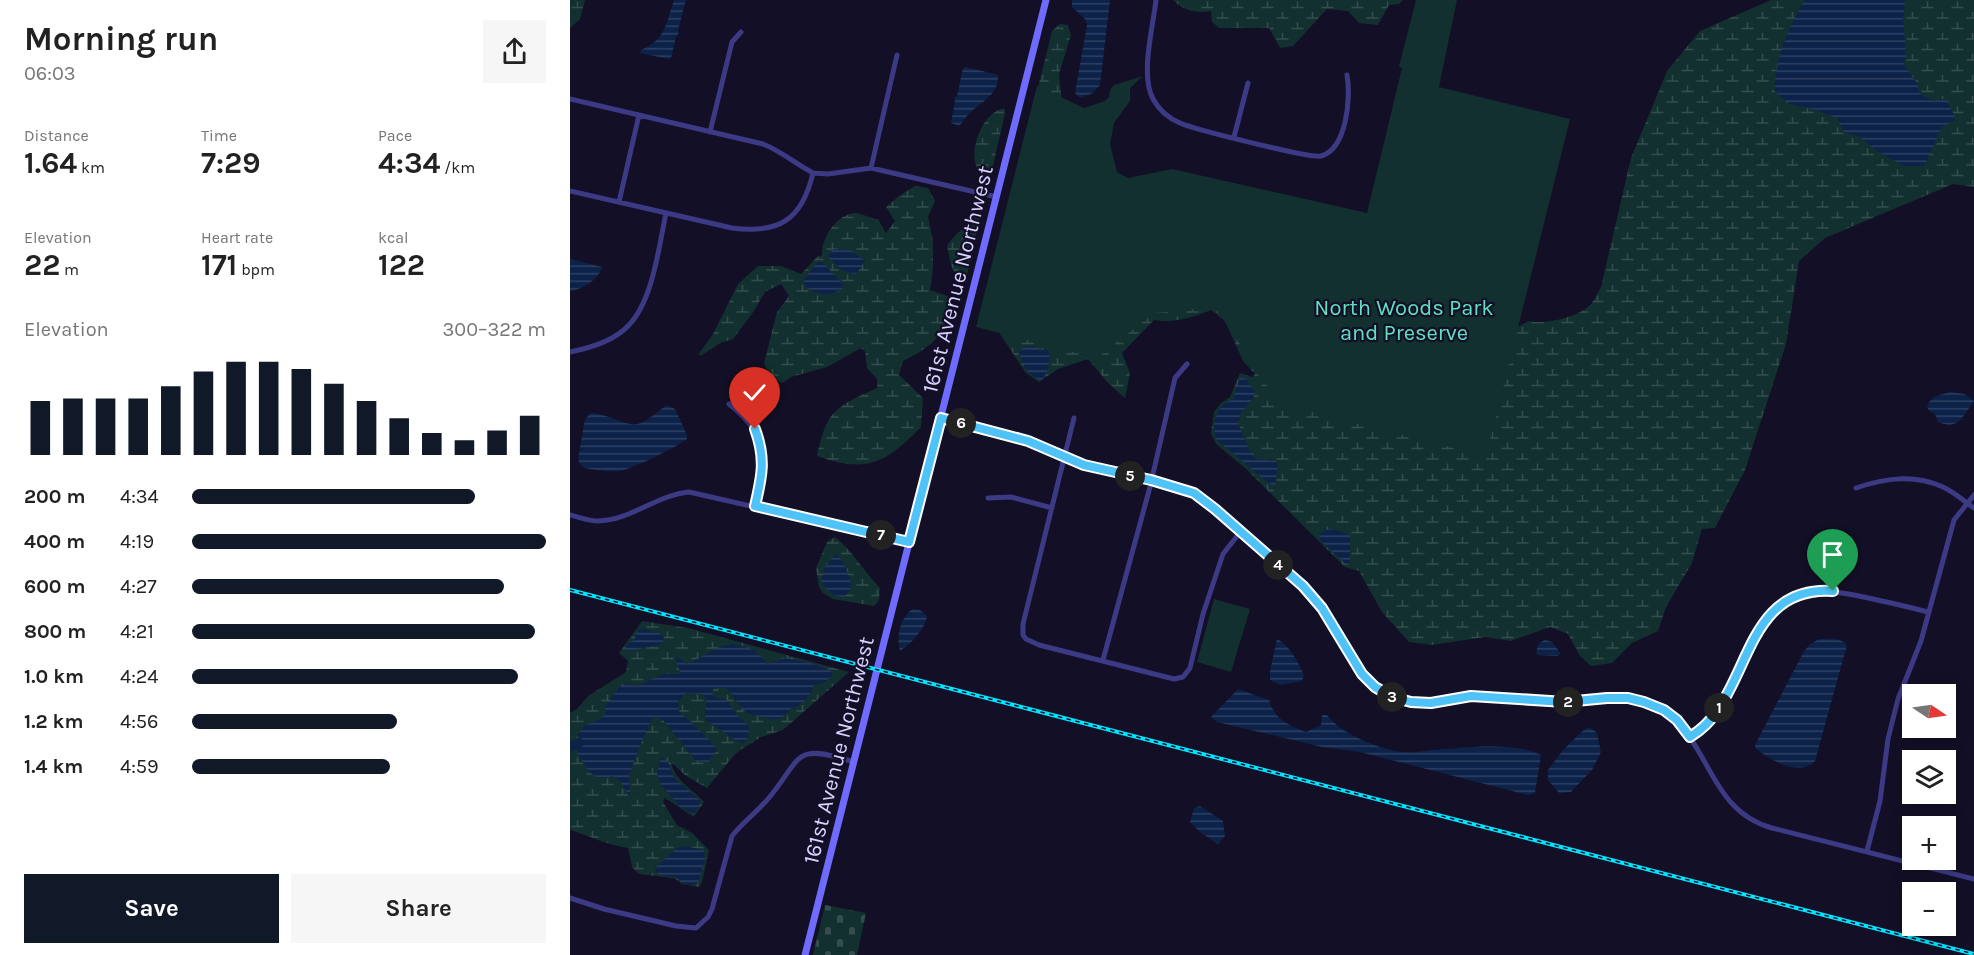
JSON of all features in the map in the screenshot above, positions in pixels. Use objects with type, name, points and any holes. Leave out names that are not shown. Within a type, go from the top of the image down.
[{"type":"main road","name":"161st Avenue Northwest","points":[[804,953],[1046,0]]},
{"type":"street","points":[[1156,0],[1148,67],[1149,88],[1160,110],[1180,123],[1312,157],[1320,157],[1337,144],[1350,97],[1347,75]]},
{"type":"street","points":[[710,132],[732,42],[741,32]]},
{"type":"street","points":[[871,168],[897,55]]},
{"type":"street","points":[[1234,137],[1248,83]]},
{"type":"street","points":[[570,99],[770,146],[813,173],[828,174],[871,168],[997,197]]},
{"type":"street","points":[[619,202],[639,115]]},
{"type":"street","points":[[570,191],[754,231],[778,225],[792,216],[800,207],[810,186],[813,173]]},
{"type":"street","points":[[570,351],[602,342],[628,326],[642,305],[654,268],[666,213]]},
{"type":"street","points":[[1103,660],[1151,480],[1175,378],[1187,364]]},
{"type":"street","points":[[729,404],[755,429],[761,445],[763,462],[755,506]]},
{"type":"street","points":[[941,418],[1028,441],[1084,465],[1151,480],[1194,493],[1303,586],[1322,608],[1362,674],[1375,687],[1392,697],[1411,702],[1431,703],[1471,696],[1565,702],[1628,698],[1644,702],[1664,710],[1677,720],[1690,737],[1720,791],[1731,805],[1748,818],[1772,828],[1974,879]]},
{"type":"street","points":[[1074,418],[1023,624],[1023,635],[1026,639],[1040,645],[1174,679],[1183,677],[1190,668],[1203,614],[1223,554],[1241,531]]},
{"type":"street","points":[[1856,488],[1876,482],[1913,478],[1943,486],[1974,508]]},
{"type":"street","points":[[570,516],[595,521],[603,520],[625,515],[678,493],[689,492],[909,542]]},
{"type":"street","points":[[1867,851],[1880,801],[1891,728],[1900,694],[1921,641],[1954,520],[1974,495]]},
{"type":"street","points":[[988,498],[1011,497],[1052,508]]},
{"type":"street","points":[[1690,737],[1718,710],[1758,630],[1767,617],[1780,606],[1805,594],[1829,591],[1928,612]]},
{"type":"street","points":[[570,898],[604,909],[676,926],[696,928],[708,917],[712,909],[732,836],[766,802],[789,769],[802,756],[818,752],[854,762]]},
{"type":"green space","points":[[570,0],[585,0],[580,19],[570,28]]},
{"type":"green space","points":[[1173,0],[1403,0],[1399,4],[1389,5],[1378,25],[1359,23],[1348,11],[1327,9],[1293,46],[1280,48],[1269,28],[1219,28],[1212,22],[1211,11],[1190,10]]},
{"type":"green space","name":"North Woods Park and Preserve","points":[[1416,0],[1457,0],[1439,87],[1570,119],[1486,456],[1264,400],[1267,384],[1215,307],[1154,313],[1097,358],[976,327],[1037,86],[1084,108],[1105,101],[1114,85],[1143,76],[1130,88],[1130,101],[1114,123],[1110,144],[1117,172],[1128,178],[1172,169],[1367,213]]},
{"type":"green space","points":[[1771,0],[1974,0],[1974,187],[1953,184],[1825,238],[1799,261],[1786,344],[1745,470],[1715,528],[1702,529],[1692,563],[1666,607],[1658,631],[1632,643],[1612,663],[1591,666],[1580,656],[1568,634],[1550,627],[1511,641],[1485,637],[1432,645],[1409,642],[1382,612],[1359,571],[1345,567],[1245,468],[1216,444],[1211,433],[1214,412],[1230,397],[1240,373],[1252,377],[1255,374],[1243,361],[1225,321],[1211,310],[1183,319],[1154,320],[1122,353],[1130,373],[1125,398],[1108,383],[1088,359],[1058,369],[1039,382],[1026,373],[998,331],[1007,213],[1052,31],[1060,24],[1068,25],[1071,35],[1059,74],[1066,139],[1104,200],[1513,329],[1529,321],[1543,322],[1562,319],[1579,313],[1591,304],[1601,287],[1631,158],[1667,71],[1700,31]]},
{"type":"green space","points":[[1001,109],[1005,109],[1005,113],[989,178],[981,174],[976,166],[974,156],[976,144],[985,122]]},
{"type":"green space","points":[[915,186],[928,188],[935,201],[928,217],[933,241],[930,290],[950,297],[952,304],[949,316],[937,338],[903,361],[899,375],[923,398],[921,427],[897,449],[875,462],[849,464],[817,456],[829,419],[835,412],[851,400],[877,388],[878,380],[867,368],[865,351],[861,348],[827,367],[791,377],[782,383],[770,377],[764,363],[777,312],[789,296],[781,284],[765,292],[733,339],[698,355],[713,334],[738,284],[758,266],[781,266],[801,274],[817,257],[822,255],[824,241],[831,228],[848,214],[858,213],[878,219],[886,233],[895,221],[886,207]]},
{"type":"green space","points":[[978,211],[981,213],[967,275],[959,282],[951,265],[947,246]]},
{"type":"green space","points":[[835,537],[880,588],[879,600],[874,606],[833,599],[823,593],[819,587],[816,568],[827,542]]},
{"type":"green space","points":[[1214,599],[1250,609],[1231,672],[1197,662]]},
{"type":"green space","points":[[642,621],[688,628],[849,672],[783,730],[761,737],[736,753],[707,788],[686,776],[671,762],[680,779],[704,802],[694,817],[665,798],[663,802],[677,825],[692,833],[709,850],[699,887],[682,884],[674,878],[639,874],[632,867],[628,848],[570,830],[570,713],[577,709],[588,696],[626,672],[628,661],[619,653]]},
{"type":"green space","points":[[825,905],[866,913],[857,955],[813,955]]},
{"type":"water","points":[[674,0],[686,0],[671,58],[640,53],[656,41],[664,30]]},
{"type":"water","points":[[1072,0],[1110,0],[1100,85],[1093,93],[1080,98],[1075,93],[1087,25],[1085,19],[1072,7]]},
{"type":"water","points":[[1805,0],[1903,0],[1905,3],[1903,18],[1906,56],[1903,63],[1917,83],[1920,94],[1933,101],[1942,99],[1947,101],[1956,119],[1942,127],[1924,166],[1905,166],[1878,152],[1860,137],[1843,131],[1837,118],[1790,104],[1775,92],[1777,69],[1784,44]]},
{"type":"water","points":[[963,68],[998,75],[998,82],[990,96],[959,126],[951,123],[954,98],[957,96]]},
{"type":"water","points":[[832,250],[852,251],[865,261],[856,274],[837,266],[828,257]]},
{"type":"water","points":[[570,259],[602,267],[601,271],[590,283],[570,291]]},
{"type":"water","points":[[818,262],[822,262],[843,284],[842,289],[823,294],[805,287],[804,280]]},
{"type":"water","points":[[1030,346],[1049,351],[1048,367],[1041,381],[1029,372],[1019,352]]},
{"type":"water","points":[[1240,377],[1246,379],[1255,392],[1241,413],[1238,423],[1249,450],[1255,458],[1275,460],[1278,464],[1275,486],[1215,438],[1217,414],[1227,402],[1233,399]]},
{"type":"water","points":[[1951,392],[1965,394],[1974,401],[1963,417],[1951,425],[1938,422],[1935,414],[1929,411],[1927,406],[1934,398]]},
{"type":"water","points":[[667,405],[675,409],[687,439],[654,457],[620,471],[590,469],[580,464],[578,459],[585,419],[591,413],[628,424],[638,424]]},
{"type":"water","points":[[1331,529],[1350,536],[1350,563],[1346,564],[1320,540],[1319,535],[1323,531]]},
{"type":"water","points":[[836,554],[843,562],[850,581],[851,589],[844,596],[832,594],[821,581],[825,567]]},
{"type":"water","points":[[913,609],[920,610],[927,616],[926,621],[917,636],[900,651],[900,628],[905,617]]},
{"type":"water","points":[[644,629],[659,633],[664,637],[663,642],[659,645],[628,651],[625,649],[634,640],[638,630]]},
{"type":"water","points":[[1277,639],[1286,645],[1296,660],[1304,675],[1302,681],[1280,685],[1270,680]]},
{"type":"water","points":[[1819,639],[1838,640],[1847,645],[1815,761],[1808,766],[1793,768],[1770,758],[1756,749],[1755,745],[1803,653],[1809,645]]},
{"type":"water","points":[[1545,640],[1552,642],[1561,654],[1557,656],[1537,655],[1538,646]]},
{"type":"water","points":[[732,644],[752,649],[767,664],[785,658],[830,670],[833,675],[823,683],[813,686],[802,703],[776,719],[747,713],[726,688],[714,688],[712,693],[716,698],[726,699],[749,727],[748,738],[743,743],[705,719],[707,702],[703,694],[686,693],[678,701],[679,711],[717,750],[708,762],[696,761],[663,720],[654,717],[630,773],[629,796],[621,782],[613,776],[600,778],[587,769],[577,753],[578,735],[585,725],[601,719],[606,712],[605,707],[619,687],[628,684],[638,686],[663,674],[681,674],[675,658],[678,657],[686,664],[720,647]]},
{"type":"water","points":[[1238,689],[1269,700],[1279,717],[1306,732],[1321,725],[1322,715],[1327,715],[1346,731],[1387,749],[1414,752],[1488,746],[1530,751],[1541,755],[1535,793],[1528,795],[1360,752],[1322,747],[1217,722],[1211,717]]},
{"type":"water","points":[[1586,728],[1591,728],[1597,733],[1601,752],[1592,770],[1571,792],[1559,793],[1548,780],[1548,770],[1563,750]]},
{"type":"water","points":[[661,757],[668,762],[674,778],[701,801],[694,814],[680,807],[660,783],[657,774]]},
{"type":"water","points":[[1200,806],[1223,821],[1225,836],[1218,844],[1190,822],[1194,808]]},
{"type":"water","points":[[685,846],[704,850],[705,861],[698,883],[688,885],[676,877],[659,875],[654,869],[677,848]]},
{"type":"waterway","points":[[570,747],[579,743]]},
{"type":"railway","points":[[570,590],[1974,954]]},
{"type":"route","points":[[755,429],[761,445],[763,462],[755,506],[909,542],[941,418],[1028,441],[1084,465],[1186,489],[1215,509],[1303,586],[1322,608],[1362,674],[1375,687],[1392,697],[1411,702],[1431,703],[1471,696],[1565,702],[1628,698],[1664,710],[1677,720],[1690,737],[1707,723],[1723,703],[1756,633],[1767,617],[1797,596],[1817,591],[1833,591]]}]
